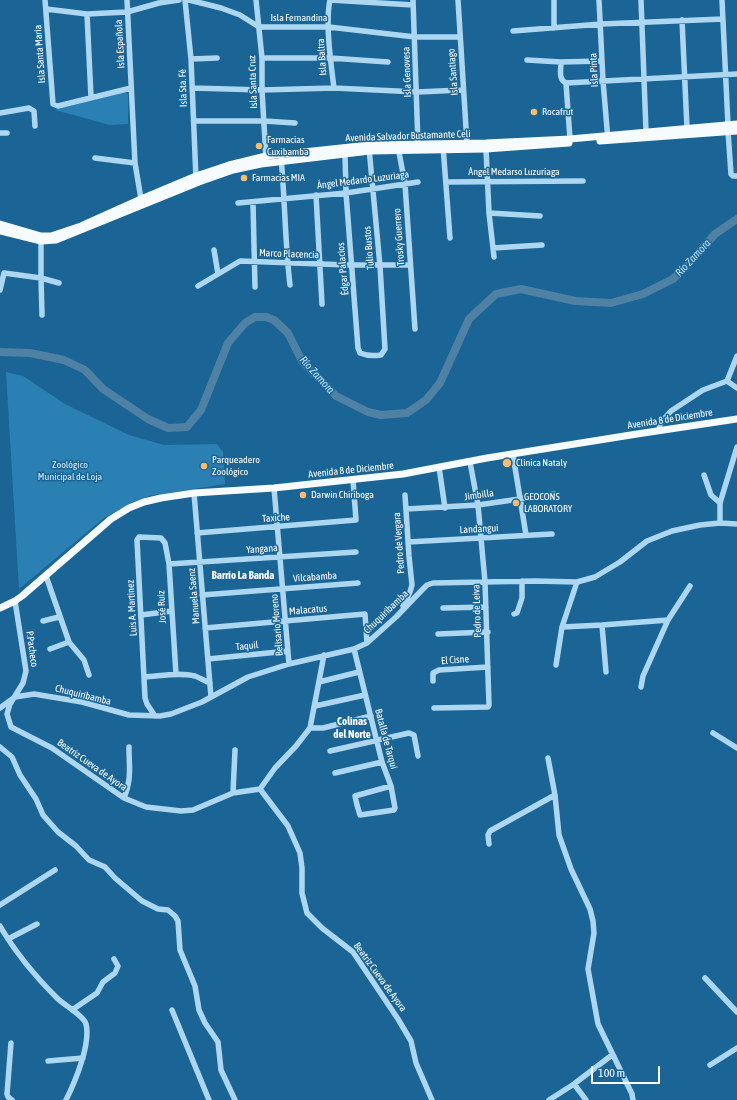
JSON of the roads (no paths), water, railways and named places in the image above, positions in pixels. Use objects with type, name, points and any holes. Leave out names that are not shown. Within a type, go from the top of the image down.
[{"type":"main road","name":"Avenida Salvador Bustamante Celi","points":[[728,128],[737,124]]},
{"type":"main road","name":"Avenida Salvador Bustamante Celi","points":[[398,148],[418,144],[443,147],[467,144],[529,144],[691,130],[728,128],[737,130]]},
{"type":"main road","name":"Avenida Salvador Bustamante Celi","points":[[0,224],[4,230],[41,239],[56,240],[229,165],[369,148],[443,147],[486,149],[570,139],[608,137],[646,131],[691,130]]},
{"type":"main road","name":"Avenida Salvador Bustamante Celi","points":[[281,158],[345,155],[369,148]]},
{"type":"main road","name":"Avenida Salvador Bustamante Celi","points":[[41,239],[81,226],[141,199],[196,179]]},
{"type":"main road","name":"Avenida 8 de Diciembre","points":[[0,608],[15,601],[46,576],[110,519],[129,508],[144,502],[194,493],[274,488],[403,474],[659,430],[737,419]]},
{"type":"street","name":"Isla Santa María","points":[[45,0],[53,104],[58,106],[91,97]]},
{"type":"street","name":"Isla Española","points":[[127,0],[135,163],[141,199]]},
{"type":"street","points":[[46,9],[87,14],[127,12],[159,3],[179,0]]},
{"type":"street","name":"Isla Sta. Fé","points":[[185,0],[191,59],[196,179]]},
{"type":"street","name":"Isla Fernandina","points":[[189,0],[234,13],[259,27],[329,27],[415,37],[460,37]]},
{"type":"street","name":"Isla Santa Cruz","points":[[256,0],[262,58],[262,90],[266,160]]},
{"type":"street","points":[[330,0],[413,3]]},
{"type":"street","name":"Isla Baltra","points":[[330,0],[330,58],[334,88]]},
{"type":"street","name":"Isla Santiago","points":[[458,0],[467,144]]},
{"type":"street","points":[[554,0],[554,28]]},
{"type":"street","name":"Isla Pinta","points":[[599,0],[603,81],[608,137]]},
{"type":"street","points":[[641,0],[646,131]]},
{"type":"street","points":[[722,0],[731,174],[735,176]]},
{"type":"street","name":"Isla Genovesa","points":[[413,3],[418,144]]},
{"type":"street","points":[[87,14],[91,97],[131,88]]},
{"type":"street","points":[[513,31],[601,24],[723,19]]},
{"type":"street","points":[[682,20],[685,77],[691,130]]},
{"type":"street","points":[[191,59],[217,58]]},
{"type":"street","points":[[262,58],[330,58],[388,62]]},
{"type":"street","points":[[527,60],[561,62],[602,61]]},
{"type":"street","points":[[561,62],[560,78],[566,83],[737,74]]},
{"type":"street","points":[[566,83],[570,139]]},
{"type":"street","points":[[192,88],[262,90],[334,88],[417,92],[464,90]]},
{"type":"street","points":[[0,112],[29,108],[34,111],[35,126]]},
{"type":"street","points":[[194,121],[264,121],[295,124]]},
{"type":"street","points":[[0,133],[7,133]]},
{"type":"street","points":[[443,147],[450,238]]},
{"type":"street","name":"Tulio Bustos","points":[[369,148],[380,266],[385,350]]},
{"type":"street","name":"Trosky Guerrero","points":[[398,148],[405,184],[415,329]]},
{"type":"street","points":[[486,149],[489,213],[494,257]]},
{"type":"street","name":"Édgar Palacios","points":[[345,155],[346,193],[358,348],[360,353],[375,356],[381,355],[385,350]]},
{"type":"street","points":[[95,158],[135,163]]},
{"type":"street","points":[[281,158],[290,285]]},
{"type":"street","name":"Ángel Medarso Luzuriaga","points":[[446,182],[583,181]]},
{"type":"street","name":"Ángel Medardo Luzuriaga","points":[[238,203],[346,193],[418,182]]},
{"type":"street","points":[[316,195],[322,304]]},
{"type":"street","points":[[253,202],[256,287]]},
{"type":"street","points":[[489,213],[540,216]]},
{"type":"street","points":[[41,239],[40,278],[42,315]]},
{"type":"street","points":[[493,248],[542,245]]},
{"type":"street","points":[[214,250],[218,274]]},
{"type":"street","name":"Marco Placencia","points":[[198,286],[240,261],[380,266],[410,265]]},
{"type":"street","points":[[0,290],[1,273],[40,278],[59,283]]},
{"type":"street","points":[[659,430],[660,424],[671,411],[703,390],[726,381],[737,356]]},
{"type":"street","points":[[726,381],[737,388]]},
{"type":"street","points":[[720,523],[720,503],[737,446]]},
{"type":"street","points":[[513,455],[526,535]]},
{"type":"street","name":"Pedro de Leiva","points":[[434,708],[490,706],[485,582],[478,505],[470,462]]},
{"type":"street","points":[[439,467],[445,508]]},
{"type":"street","points":[[704,475],[711,495],[720,503]]},
{"type":"street","name":"Taxiche","points":[[197,533],[356,520],[353,480]]},
{"type":"street","name":"Belisario Moreno","points":[[274,488],[289,664]]},
{"type":"street","name":"Manuela Saenz","points":[[194,493],[211,697]]},
{"type":"street","name":"Jimbilla","points":[[406,509],[478,505],[554,494]]},
{"type":"street","name":"Pedro de Vergara","points":[[401,612],[412,585],[405,495]]},
{"type":"street","name":"Chuquiribamba","points":[[0,708],[16,697],[34,694],[82,702],[129,715],[155,716],[170,714],[183,710],[211,697],[248,677],[289,664],[354,649],[367,643],[401,612],[427,585],[433,583],[522,581],[577,582],[595,578],[620,562],[647,541],[672,532],[700,525],[720,523],[737,524]]},
{"type":"street","name":"Landangui","points":[[408,542],[552,534]]},
{"type":"street","name":"Luis A. Martinez","points":[[155,716],[145,698],[137,540],[138,538],[161,538],[164,540]]},
{"type":"street","name":"José Ruiz","points":[[164,540],[169,564],[176,674]]},
{"type":"street","name":"Yangana","points":[[169,564],[356,552]]},
{"type":"street","points":[[46,576],[59,617],[69,642],[84,660],[89,675]]},
{"type":"street","points":[[514,614],[518,613],[520,607],[522,581]]},
{"type":"street","points":[[556,665],[562,627],[577,582]]},
{"type":"street","name":"Vilcabamba","points":[[202,595],[358,583]]},
{"type":"street","points":[[641,687],[643,676],[668,620],[690,586]]},
{"type":"street","name":"P.Pacheco","points":[[15,601],[26,671],[23,683],[16,697]]},
{"type":"street","points":[[442,608],[486,607]]},
{"type":"street","points":[[141,615],[172,611]]},
{"type":"street","name":"Malacatus","points":[[205,628],[365,614],[367,643]]},
{"type":"street","points":[[43,621],[59,617]]},
{"type":"street","points":[[562,627],[668,620]]},
{"type":"street","points":[[602,625],[606,672]]},
{"type":"street","points":[[438,634],[488,632]]},
{"type":"street","points":[[50,648],[69,642]]},
{"type":"street","name":"Batalla de Tarqui","points":[[354,649],[382,762],[391,786],[395,808],[394,810],[362,816],[358,810],[355,796],[391,786]]},
{"type":"street","name":"Taquil","points":[[208,659],[288,651]]},
{"type":"street","points":[[260,789],[275,768],[296,746],[310,728],[324,656]]},
{"type":"street","name":"El Cisne","points":[[433,681],[433,673],[439,670],[488,668]]},
{"type":"street","points":[[319,682],[359,672]]},
{"type":"street","points":[[144,678],[176,674],[195,676],[210,683]]},
{"type":"street","points":[[315,706],[365,695]]},
{"type":"street","name":"Beatriz Cueva de Ayora","points":[[16,697],[10,704],[7,714],[11,727],[52,748],[124,798],[146,807],[181,811],[198,808],[233,793],[260,789],[288,826],[300,853],[302,868],[302,893],[307,912],[322,928],[353,952],[398,1019],[411,1042],[416,1063],[432,1100]]},
{"type":"street","points":[[310,728],[323,728],[371,716]]},
{"type":"street","points":[[330,751],[411,733],[414,735],[418,756]]},
{"type":"street","points":[[713,733],[737,748]]},
{"type":"street","points":[[0,747],[12,757],[20,775],[36,799],[43,814],[58,832],[72,843],[89,860],[105,867],[115,878],[142,901],[158,909],[168,910],[175,916],[178,921],[180,950],[195,986],[199,1010],[205,1023],[218,1042],[221,1070],[235,1100]]},
{"type":"street","points":[[124,798],[130,776],[129,747]]},
{"type":"street","points":[[233,793],[235,750]]},
{"type":"street","points":[[548,758],[555,795],[559,835],[571,869],[590,910],[593,921],[594,933],[588,969],[598,1024],[632,1094],[633,1100]]},
{"type":"street","points":[[335,773],[382,762]]},
{"type":"street","points":[[488,844],[488,835],[490,831],[555,795]]},
{"type":"street","points":[[0,905],[55,870]]},
{"type":"street","points":[[8,939],[37,924]]},
{"type":"street","points":[[0,926],[15,950],[56,997],[80,1016],[85,1021],[87,1026],[83,1058],[73,1087],[66,1100]]},
{"type":"street","points":[[72,1010],[97,993],[103,982],[115,973],[118,966],[114,959]]},
{"type":"street","points":[[705,978],[737,1012]]},
{"type":"street","points":[[172,1010],[209,1100]]},
{"type":"street","points":[[11,1043],[6,1094],[12,1100]]},
{"type":"street","points":[[710,1065],[737,1048]]},
{"type":"street","points":[[549,1100],[574,1084],[612,1055]]},
{"type":"street","points":[[48,1061],[83,1058]]},
{"type":"street","points":[[574,1084],[586,1100]]},
{"type":"waterway","name":"Río Zamora","points":[[0,352],[30,353],[64,360],[85,370],[103,389],[148,419],[168,428],[187,427],[201,410],[228,343],[245,323],[255,317],[266,317],[274,320],[288,333],[302,361],[336,396],[368,412],[381,415],[407,413],[426,400],[440,383],[469,319],[496,294],[521,289],[575,301],[611,303],[643,294],[673,279],[684,269],[715,234],[737,219]]},
{"type":"place","name":"Rocafrut","points":[[534,112]]},
{"type":"place","name":"Farmacias Cuxibamba","points":[[259,146]]},
{"type":"place","name":"Farmacias MIA","points":[[244,178]]},
{"type":"place","name":"Clínica Nataly","points":[[507,463]]},
{"type":"place","name":"Parqueadero Zoológico","points":[[204,466]]},
{"type":"place","name":"Darwin Chiriboga","points":[[303,495]]},
{"type":"place","name":"GEOCONS LABORATORY","points":[[516,503]]},
{"type":"district","name":"Barrio La Banda","points":[[243,576]]},
{"type":"district","name":"Colinas del Norte","points":[[352,728]]},
{"type":"park label","name":"Zoológico Municipal de Loja","points":[[70,470]]}]
